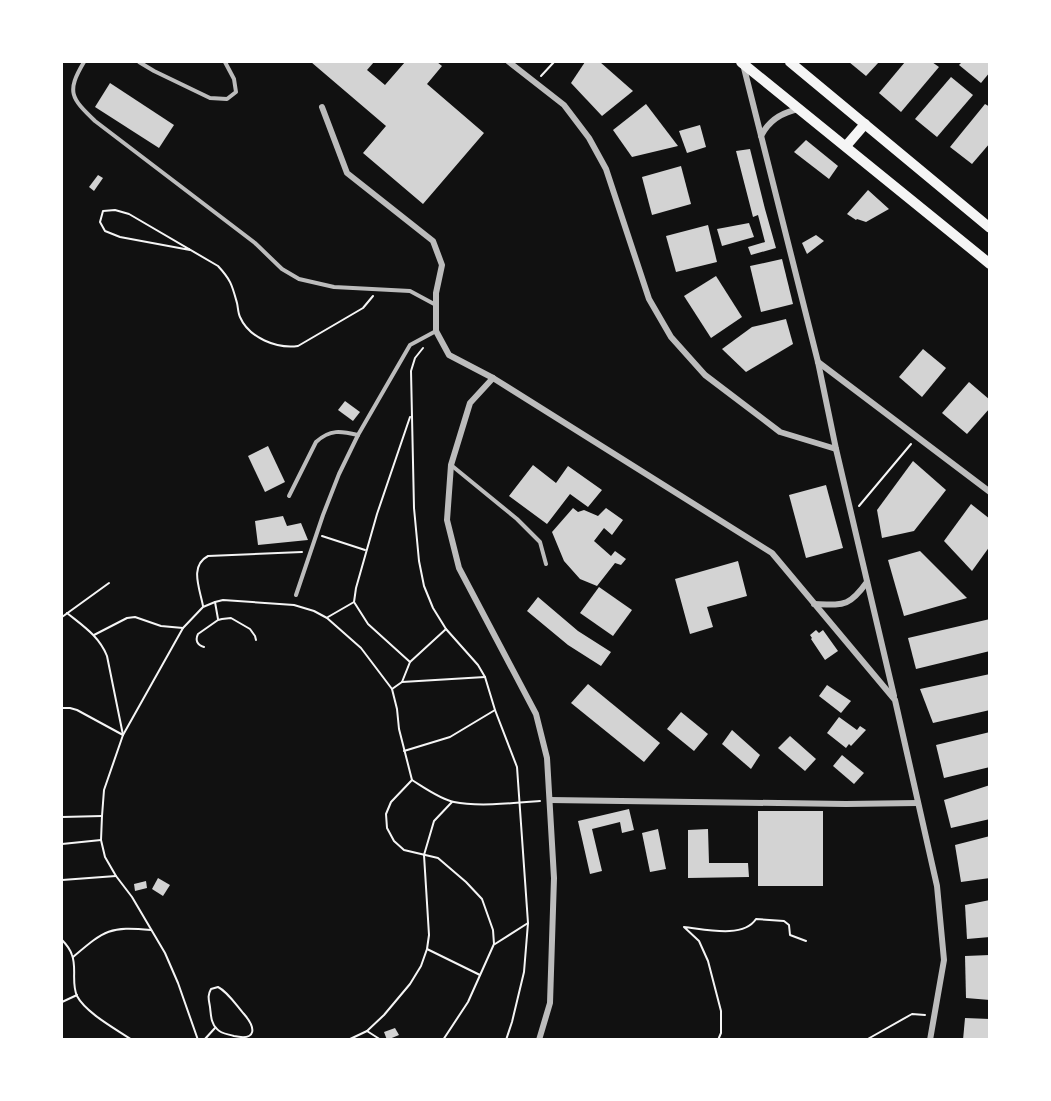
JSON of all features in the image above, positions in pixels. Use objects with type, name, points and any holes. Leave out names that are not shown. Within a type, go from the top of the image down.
[{"type":"main road","points":[[742,62],[990,264]]},
{"type":"main road","points":[[790,62],[990,228]]},
{"type":"main road","points":[[846,146],[865,124]]},
{"type":"street","points":[[509,62],[564,105],[595,148],[606,169],[648,299],[671,337],[705,375],[780,432],[836,448]]},
{"type":"street","points":[[742,62],[818,362],[937,886],[944,960],[930,1040]]},
{"type":"street","points":[[322,107],[347,173],[433,241],[442,265],[436,294],[436,331],[449,355],[493,378],[772,553],[895,700]]},
{"type":"street","points":[[760,136],[774,119],[785,112],[801,109]]},
{"type":"street","points":[[818,362],[990,492]]},
{"type":"street","points":[[493,378],[470,403],[450,465],[447,520],[459,568],[536,714],[547,758],[554,878],[550,1003],[539,1040]]},
{"type":"street","points":[[814,603],[847,603],[856,597],[867,582]]},
{"type":"street","points":[[550,800],[846,804],[918,802]]},
{"type":"lane","points":[[83,62],[75,81],[73,94],[81,107],[95,121],[255,243],[282,269],[299,279],[334,287],[410,291],[436,306]]},
{"type":"lane","points":[[139,62],[210,98],[227,99],[236,92],[234,80],[225,62]]},
{"type":"lane","points":[[296,595],[339,474],[358,435],[410,345],[436,331]]},
{"type":"lane","points":[[289,496],[316,442],[321,437],[340,431],[358,435]]},
{"type":"lane","points":[[450,465],[517,519],[540,542],[546,564]]},
{"type":"path","points":[[535,82],[554,62]]},
{"type":"path","points":[[190,250],[120,237],[105,231],[100,222],[103,212],[115,210],[129,214],[218,266],[230,279],[240,317],[249,330],[266,342],[286,348],[298,346],[363,308],[379,289]]},
{"type":"path","points":[[436,331],[415,358],[411,371],[414,508],[419,561],[424,586],[433,608],[446,629],[478,665],[485,677],[517,767],[528,923],[524,972],[506,1040]]},
{"type":"path","points":[[410,662],[368,624],[354,602],[377,514],[411,413]]},
{"type":"path","points":[[852,516],[917,437]]},
{"type":"path","points":[[317,534],[367,550]]},
{"type":"path","points":[[203,607],[196,573],[199,563],[204,558],[311,552]]},
{"type":"path","points":[[62,616],[109,583]]},
{"type":"path","points":[[198,1040],[173,970],[152,930],[105,857],[100,840],[104,790],[123,735],[183,628],[203,607],[223,600],[294,605],[315,611],[327,618],[361,648],[392,689],[412,780],[453,802],[520,803],[550,800]]},
{"type":"path","points":[[215,602],[218,620]]},
{"type":"path","points":[[327,618],[354,602]]},
{"type":"path","points":[[67,613],[94,635],[103,646],[123,735]]},
{"type":"path","points":[[94,635],[127,618],[135,617],[161,626],[183,628]]},
{"type":"path","points":[[204,647],[196,641],[198,634],[218,620],[227,618],[236,620],[253,632],[256,640]]},
{"type":"path","points":[[402,682],[410,662],[446,629]]},
{"type":"path","points":[[392,689],[402,682],[485,677]]},
{"type":"path","points":[[62,708],[77,711],[123,735]]},
{"type":"path","points":[[404,751],[450,737],[495,710]]},
{"type":"path","points":[[412,780],[391,802],[386,814],[387,828],[394,841],[404,850],[438,858],[466,882],[482,899],[493,930],[494,944],[468,1002],[443,1040]]},
{"type":"path","points":[[348,1040],[367,1031],[384,1015],[410,984],[421,966],[429,935],[424,855],[434,821],[453,802]]},
{"type":"path","points":[[62,817],[102,816]]},
{"type":"path","points":[[62,844],[100,840]]},
{"type":"path","points":[[62,880],[116,876]]},
{"type":"path","points":[[718,1040],[721,1033],[721,1011],[708,961],[699,941],[684,927],[738,931],[753,924],[756,919],[784,921],[789,925],[790,935],[806,941]]},
{"type":"path","points":[[494,944],[528,923]]},
{"type":"path","points":[[74,957],[98,936],[114,929],[152,930]]},
{"type":"path","points":[[62,940],[74,957],[74,982],[77,995],[83,1004],[132,1040]]},
{"type":"path","points":[[427,949],[480,975]]},
{"type":"path","points":[[218,987],[250,1021],[252,1031],[250,1036],[242,1038],[222,1033],[215,1028],[210,1015],[208,995],[211,989],[218,987]]},
{"type":"path","points":[[62,1002],[77,995]]},
{"type":"path","points":[[866,1040],[912,1014],[934,1015]]},
{"type":"path","points":[[204,1040],[215,1028]]},
{"type":"path","points":[[367,1031],[381,1040]]},
{"type":"building","points":[[311,62],[374,62],[367,70],[385,85],[405,62],[437,62],[442,66],[427,84],[484,133],[423,204],[363,153],[386,126]]},
{"type":"building","points":[[585,62],[600,62],[633,91],[602,116],[571,83]]},
{"type":"building","points":[[849,62],[879,62],[866,76]]},
{"type":"building","points":[[905,62],[932,62],[939,67],[901,112],[879,93]]},
{"type":"building","points":[[962,62],[990,62],[990,72],[981,83],[959,65]]},
{"type":"building","points":[[951,77],[973,95],[937,137],[915,119]]},
{"type":"building","points":[[110,83],[174,125],[159,148],[95,107]]},
{"type":"building","points":[[646,104],[678,146],[632,157],[613,130]]},
{"type":"building","points":[[985,104],[990,107],[990,143],[972,164],[950,147]]},
{"type":"building","points":[[700,125],[706,147],[687,153],[679,131]]},
{"type":"building","points":[[806,140],[838,166],[829,179],[794,152]]},
{"type":"building","points":[[750,149],[776,248],[751,255],[748,247],[765,242],[758,215],[753,217],[736,151]]},
{"type":"building","points":[[681,166],[691,204],[652,215],[642,177]]},
{"type":"building","points":[[98,175],[103,178],[94,191],[89,187]]},
{"type":"building","points":[[868,190],[889,209],[866,222],[856,220],[847,214]]},
{"type":"building","points":[[749,223],[754,237],[722,246],[717,229]]},
{"type":"building","points":[[708,225],[717,262],[676,272],[666,236]]},
{"type":"building","points":[[816,235],[824,241],[807,254],[802,243]]},
{"type":"building","points":[[782,259],[793,304],[761,312],[750,266]]},
{"type":"building","points":[[716,276],[742,317],[711,338],[684,296]]},
{"type":"building","points":[[786,319],[793,344],[746,372],[722,349],[752,327]]},
{"type":"building","points":[[923,349],[946,368],[922,397],[899,377]]},
{"type":"building","points":[[969,382],[990,400],[990,408],[967,434],[942,413]]},
{"type":"building","points":[[345,401],[360,412],[353,421],[338,410]]},
{"type":"building","points":[[268,446],[285,482],[265,492],[248,456]]},
{"type":"building","points":[[913,461],[946,490],[914,531],[882,538],[877,510]]},
{"type":"building","points":[[533,465],[556,483],[568,466],[602,490],[588,507],[570,494],[547,524],[509,496]]},
{"type":"building","points":[[826,485],[843,548],[806,558],[789,495]]},
{"type":"building","points":[[971,504],[990,519],[990,546],[972,571],[944,541]]},
{"type":"building","points":[[573,508],[578,512],[584,510],[598,516],[606,508],[623,520],[612,535],[604,528],[594,541],[611,556],[615,551],[626,559],[621,565],[615,563],[597,586],[580,579],[564,561],[552,532]]},
{"type":"building","points":[[283,516],[287,526],[301,523],[308,540],[258,545],[255,521]]},
{"type":"building","points":[[920,551],[967,598],[904,616],[888,560]]},
{"type":"building","points":[[738,561],[747,596],[707,607],[713,627],[690,634],[675,579]]},
{"type":"building","points":[[599,587],[632,610],[613,636],[580,613]]},
{"type":"building","points":[[538,597],[578,631],[611,652],[601,666],[568,645],[527,611]]},
{"type":"building","points":[[990,619],[990,651],[916,669],[908,638]]},
{"type":"building","points":[[816,630],[819,633],[823,630],[838,651],[825,660],[811,639],[810,635]]},
{"type":"building","points":[[990,674],[990,710],[933,723],[920,689]]},
{"type":"building","points":[[588,684],[660,743],[644,762],[571,703]]},
{"type":"building","points":[[827,685],[851,701],[841,713],[819,696]]},
{"type":"building","points":[[681,712],[708,734],[694,751],[667,729]]},
{"type":"building","points":[[839,717],[857,730],[860,726],[866,730],[851,746],[849,744],[846,748],[827,733]]},
{"type":"building","points":[[732,730],[760,755],[751,769],[722,744]]},
{"type":"building","points":[[990,732],[990,767],[944,778],[936,745]]},
{"type":"building","points":[[790,736],[816,759],[805,771],[778,748]]},
{"type":"building","points":[[842,755],[864,773],[854,784],[833,766]]},
{"type":"building","points":[[990,785],[990,819],[951,828],[944,800]]},
{"type":"building","points":[[629,809],[634,830],[622,833],[620,822],[592,829],[602,871],[590,874],[578,821]]},
{"type":"building","points":[[758,811],[823,811],[823,886],[758,886]]},
{"type":"building","points":[[658,829],[666,869],[650,872],[642,833]]},
{"type":"building","points":[[708,829],[709,863],[748,863],[749,877],[688,878],[688,830]]},
{"type":"building","points":[[990,836],[990,878],[961,882],[955,845]]},
{"type":"building","points":[[158,878],[170,885],[163,896],[152,889]]},
{"type":"building","points":[[146,881],[147,888],[135,891],[134,884]]},
{"type":"building","points":[[990,900],[990,937],[967,939],[965,905]]},
{"type":"building","points":[[990,955],[990,1000],[966,998],[965,956]]},
{"type":"building","points":[[965,1018],[990,1019],[990,1040],[963,1040]]},
{"type":"building","points":[[395,1028],[399,1035],[387,1040],[384,1032]]}]
